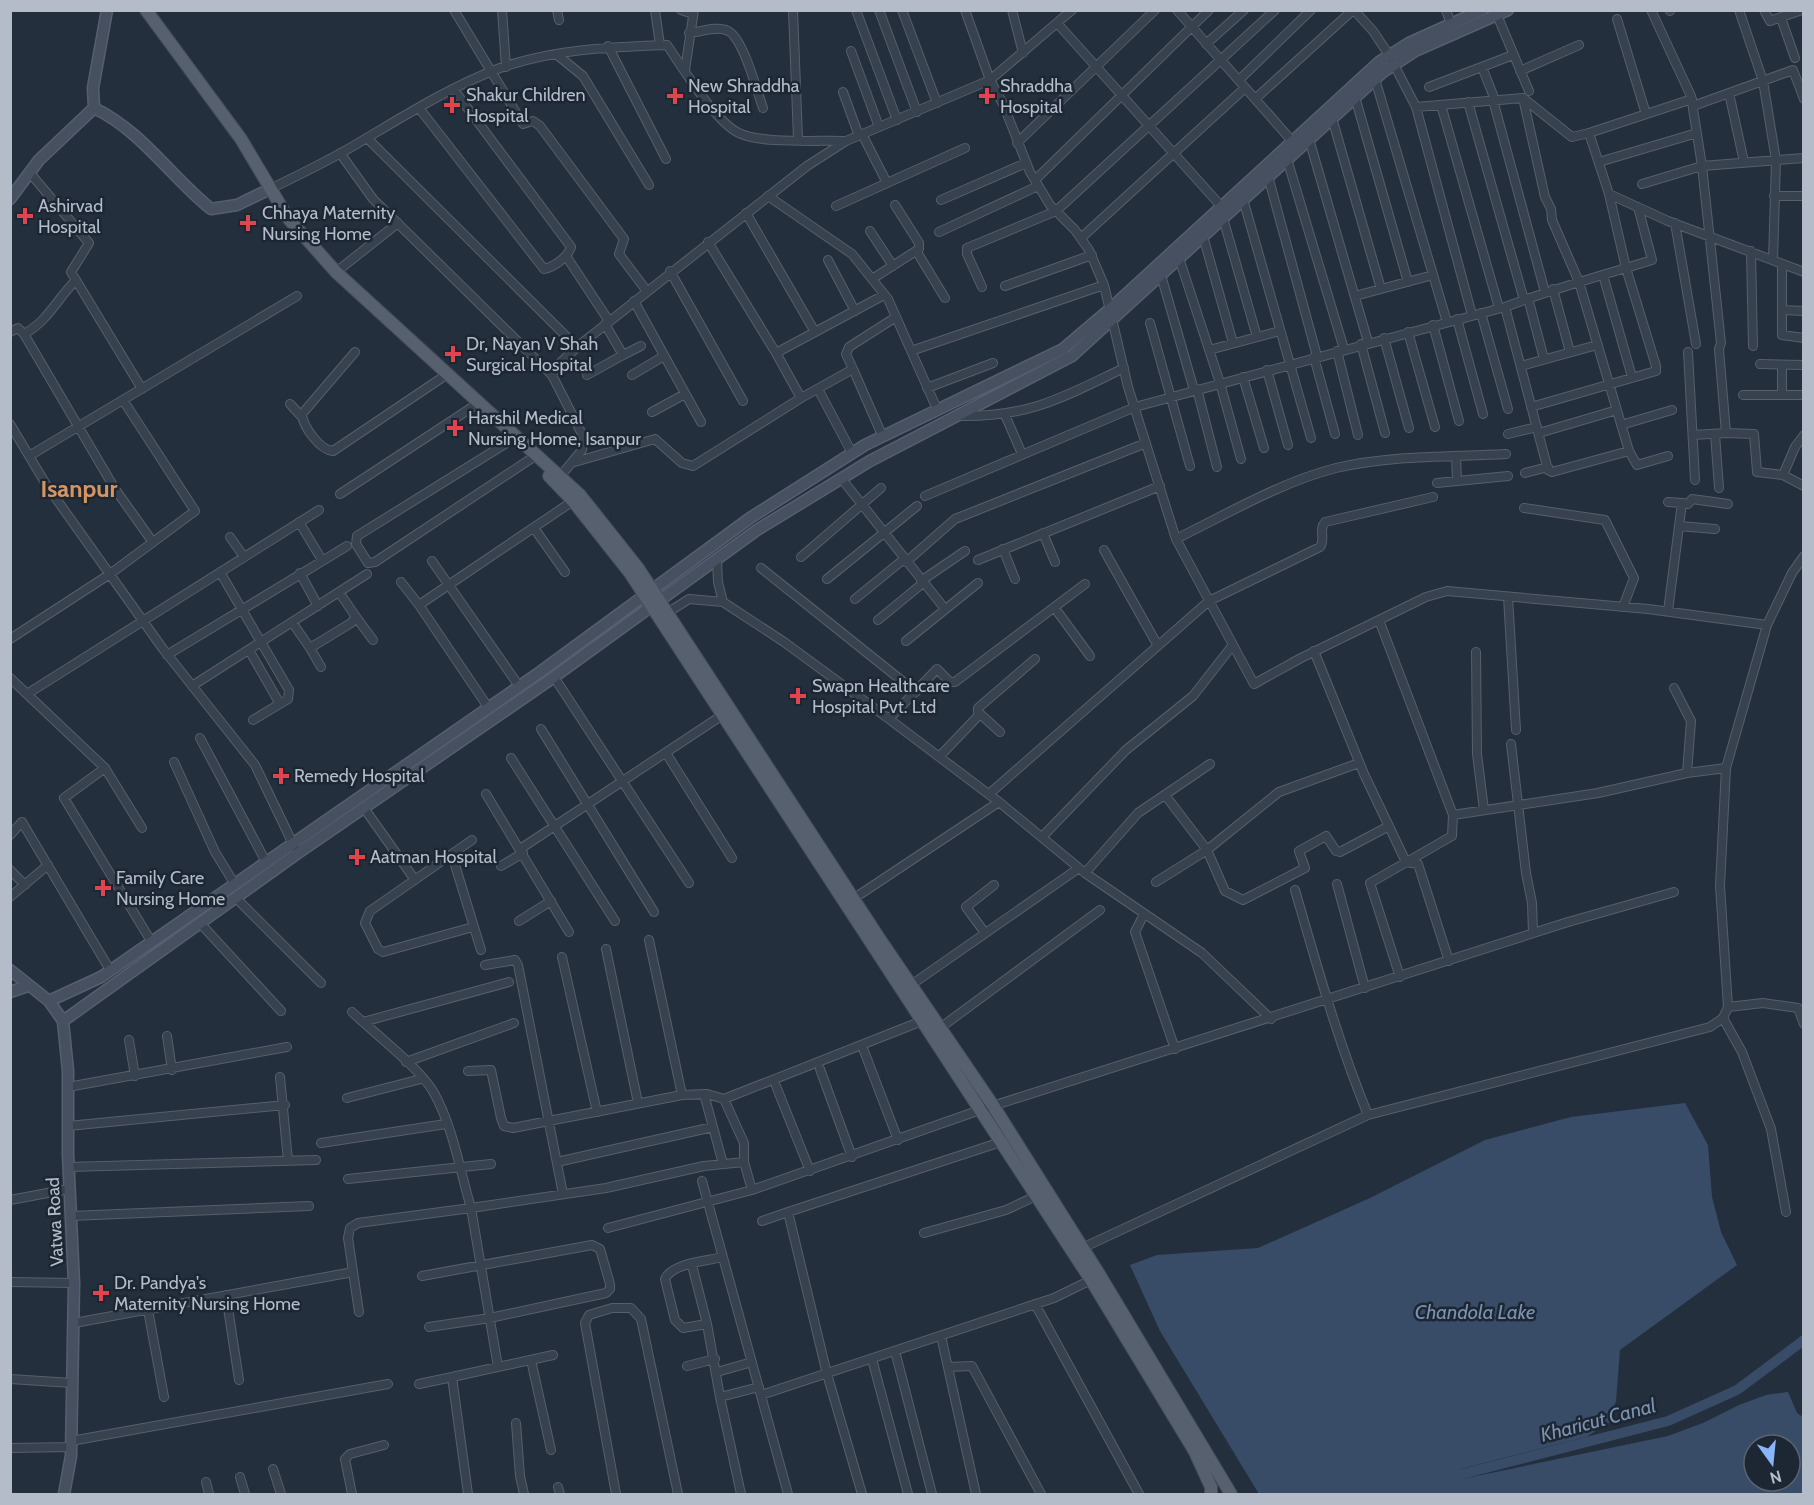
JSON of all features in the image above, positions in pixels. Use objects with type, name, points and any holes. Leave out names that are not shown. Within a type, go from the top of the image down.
[{"type":"main road","points":[[139,10],[237,142],[288,218],[336,272],[558,479],[573,501],[651,597],[668,613],[728,712]]},
{"type":"main road","points":[[146,10],[234,130],[284,221],[333,275],[474,406],[532,458],[580,495],[728,712],[850,901],[922,1021],[1036,1196],[1078,1251],[1091,1280],[1195,1452],[1211,1487],[1211,1494]]},
{"type":"main road","points":[[850,901],[911,985],[993,1107],[1078,1251],[1231,1494]]},
{"type":"street","points":[[10,200],[39,160],[94,108],[93,88],[107,10]]},
{"type":"street","points":[[454,10],[490,73],[523,124],[533,121],[540,126],[624,239],[619,254],[646,291]]},
{"type":"street","points":[[502,10],[506,67]]},
{"type":"street","points":[[557,10],[559,20]]},
{"type":"street","points":[[655,10],[660,45]]},
{"type":"street","points":[[681,10],[694,12],[685,70]]},
{"type":"street","points":[[793,10],[798,139]]},
{"type":"street","points":[[856,10],[897,120]]},
{"type":"street","points":[[879,10],[917,112]]},
{"type":"street","points":[[902,10],[937,103]]},
{"type":"street","points":[[965,10],[990,80],[1004,104],[1026,163],[1056,211],[1081,238],[1092,255],[1104,285],[1124,368],[1176,538],[1254,684],[1314,651],[1426,597],[1447,591],[1668,611],[1767,625]]},
{"type":"street","points":[[1012,10],[1023,53]]},
{"type":"street","points":[[552,375],[558,365],[577,347],[670,271],[768,196],[846,141],[990,80],[1072,10]]},
{"type":"street","points":[[1017,143],[1155,10]]},
{"type":"street","points":[[1177,10],[1292,141]]},
{"type":"street","points":[[939,232],[1037,183],[1209,10]]},
{"type":"street","points":[[1206,44],[1244,10]]},
{"type":"street","points":[[982,287],[967,254],[967,248],[1056,211],[1275,10]]},
{"type":"street","points":[[1239,80],[1311,10]]},
{"type":"street","points":[[1255,99],[1353,10],[1373,31],[1392,60],[1416,107],[1476,314],[1508,409]]},
{"type":"street","points":[[1446,10],[1451,24]]},
{"type":"street","points":[[11,972],[48,1001],[63,1021],[298,853],[554,677],[750,518],[882,435],[1063,349],[1110,309],[1292,141],[1392,60],[1451,24],[1482,10]]},
{"type":"street","points":[[1651,10],[1692,102],[1711,235],[1726,434]]},
{"type":"street","points":[[1739,10],[1763,81],[1776,160],[1774,196],[1783,336],[1803,338]]},
{"type":"street","points":[[1764,10],[1770,21],[1802,11]]},
{"type":"street","points":[[48,1001],[110,970],[488,707],[651,597],[717,560],[757,530],[841,478],[1072,356],[1113,322],[1179,258],[1375,79],[1392,60],[1503,13],[1526,94],[1552,220],[1579,282],[1629,451],[1636,465],[1668,456]]},
{"type":"street","points":[[1781,18],[1795,58]]},
{"type":"street","points":[[1617,19],[1646,114]]},
{"type":"street","points":[[1057,23],[1220,206]]},
{"type":"street","points":[[690,33],[721,29],[732,32],[740,44],[763,108]]},
{"type":"street","points":[[94,108],[129,131],[212,209],[237,205],[268,190],[340,153],[419,108],[490,73],[556,54],[608,46],[667,45],[714,110],[738,133],[756,138],[846,141]]},
{"type":"street","points":[[1520,71],[1579,45]]},
{"type":"street","points":[[608,46],[666,159]]},
{"type":"street","points":[[851,51],[879,127]]},
{"type":"street","points":[[556,54],[583,75],[649,185]]},
{"type":"street","points":[[1429,87],[1514,55]]},
{"type":"street","points":[[1482,67],[1549,291],[1570,352]]},
{"type":"street","points":[[1416,107],[1526,94],[1572,137],[1589,134],[1646,114],[1729,93],[1793,70],[1801,84],[1803,99]]},
{"type":"street","points":[[1375,79],[1447,322]]},
{"type":"street","points":[[1081,238],[1245,88]]},
{"type":"street","points":[[419,108],[544,269],[566,256],[572,249],[570,245],[454,90]]},
{"type":"street","points":[[843,92],[860,135],[887,183]]},
{"type":"street","points":[[1729,93],[1744,162]]},
{"type":"street","points":[[1355,97],[1408,282]]},
{"type":"street","points":[[1468,102],[1544,359]]},
{"type":"street","points":[[1441,105],[1521,366],[1548,467],[1555,473],[1629,451]]},
{"type":"street","points":[[1332,118],[1381,289]]},
{"type":"street","points":[[1599,162],[1697,133]]},
{"type":"street","points":[[1532,407],[1656,371],[1626,268],[1599,162],[1589,134]]},
{"type":"street","points":[[367,138],[577,347]]},
{"type":"street","points":[[1309,139],[1355,296],[1385,434]]},
{"type":"street","points":[[836,206],[965,148]]},
{"type":"street","points":[[340,153],[373,199],[552,375],[584,438],[582,450],[558,479]]},
{"type":"street","points":[[1642,184],[1702,166],[1803,158]]},
{"type":"street","points":[[1287,159],[1341,350],[1358,435]]},
{"type":"street","points":[[940,200],[1026,163]]},
{"type":"street","points":[[30,173],[89,243],[71,272],[142,389]]},
{"type":"street","points":[[1268,176],[1335,434]]},
{"type":"street","points":[[1608,194],[1803,272]]},
{"type":"street","points":[[768,196],[852,254],[872,279],[896,317],[937,409]]},
{"type":"street","points":[[1774,196],[1803,196]]},
{"type":"street","points":[[1243,199],[1311,438]]},
{"type":"street","points":[[895,205],[919,243],[917,252],[945,298]]},
{"type":"street","points":[[925,496],[1135,406],[1502,307],[1652,260],[1638,207]]},
{"type":"street","points":[[746,213],[815,332]]},
{"type":"street","points":[[1223,218],[1257,337]]},
{"type":"street","points":[[336,272],[398,223]]},
{"type":"street","points":[[1676,223],[1695,344]]},
{"type":"street","points":[[870,231],[893,266]]},
{"type":"street","points":[[1203,236],[1233,343]]},
{"type":"street","points":[[708,242],[801,398]]},
{"type":"street","points":[[1750,251],[1753,346]]},
{"type":"street","points":[[872,279],[917,252]]},
{"type":"street","points":[[1005,286],[1092,255]]},
{"type":"street","points":[[566,256],[607,322],[623,355]]},
{"type":"street","points":[[1179,258],[1220,383],[1240,459]]},
{"type":"street","points":[[828,260],[855,310]]},
{"type":"street","points":[[670,271],[743,401]]},
{"type":"street","points":[[1161,275],[1217,467]]},
{"type":"street","points":[[1355,296],[1433,275]]},
{"type":"street","points":[[1603,275],[1632,377]]},
{"type":"street","points":[[24,334],[51,314],[60,295],[76,280]]},
{"type":"street","points":[[911,351],[1104,285]]},
{"type":"street","points":[[776,354],[884,295]]},
{"type":"street","points":[[29,456],[297,296]]},
{"type":"street","points":[[634,301],[701,422]]},
{"type":"street","points":[[1782,310],[1803,311]]},
{"type":"street","points":[[882,435],[846,354],[849,347],[896,317]]},
{"type":"street","points":[[1457,319],[1483,414]]},
{"type":"street","points":[[1150,323],[1190,466]]},
{"type":"street","points":[[1433,325],[1459,421]]},
{"type":"street","points":[[10,332],[18,328],[24,334],[116,489],[152,541]]},
{"type":"street","points":[[1209,350],[1280,331]]},
{"type":"street","points":[[1408,332],[1435,427]]},
{"type":"street","points":[[1384,338],[1408,428]]},
{"type":"street","points":[[1521,366],[1597,345]]},
{"type":"street","points":[[587,375],[641,346]]},
{"type":"street","points":[[302,417],[355,352]]},
{"type":"street","points":[[1688,352],[1695,480]]},
{"type":"street","points":[[632,375],[664,356]]},
{"type":"street","points":[[927,388],[993,363]]},
{"type":"street","points":[[1760,364],[1803,365]]},
{"type":"street","points":[[1782,365],[1782,395]]},
{"type":"street","points":[[960,416],[1005,415],[1036,408],[1124,368]]},
{"type":"street","points":[[571,464],[656,439],[682,463],[693,466],[801,398],[853,369]]},
{"type":"street","points":[[1267,370],[1288,445]]},
{"type":"street","points":[[290,404],[302,417],[323,448],[333,451],[443,377]]},
{"type":"street","points":[[1243,377],[1264,448]]},
{"type":"street","points":[[818,389],[852,453]]},
{"type":"street","points":[[652,412],[685,394]]},
{"type":"street","points":[[1743,395],[1803,395]]},
{"type":"street","points":[[10,639],[110,574],[195,511],[123,400]]},
{"type":"street","points":[[340,494],[474,406]]},
{"type":"street","points":[[1508,434],[1538,430],[1617,410]]},
{"type":"street","points":[[1622,425],[1672,410]]},
{"type":"street","points":[[1005,415],[1022,454]]},
{"type":"street","points":[[10,424],[47,486],[143,622],[255,765],[298,853]]},
{"type":"street","points":[[1715,434],[1719,488]]},
{"type":"street","points":[[1693,435],[1754,434],[1757,472],[1783,475],[1803,486]]},
{"type":"street","points":[[1783,475],[1803,435]]},
{"type":"street","points":[[513,439],[357,536],[356,544],[368,563],[375,562],[532,458]]},
{"type":"street","points":[[855,599],[955,519],[1146,443]]},
{"type":"street","points":[[1176,538],[1289,485],[1328,470],[1367,463],[1506,454]]},
{"type":"street","points":[[1456,457],[1456,481]]},
{"type":"street","points":[[1525,473],[1548,467]]},
{"type":"street","points":[[1437,483],[1508,476]]},
{"type":"street","points":[[841,478],[945,609]]},
{"type":"street","points":[[978,560],[1160,486]]},
{"type":"street","points":[[801,557],[881,488]]},
{"type":"street","points":[[988,794],[1209,601],[1320,547],[1323,541],[1321,529],[1325,522],[1433,497]]},
{"type":"street","points":[[1668,502],[1688,504],[1692,499],[1728,504]]},
{"type":"street","points":[[419,605],[573,501]]},
{"type":"street","points":[[1668,611],[1682,503]]},
{"type":"street","points":[[827,579],[917,506]]},
{"type":"street","points":[[1524,508],[1605,520],[1634,578],[1623,607]]},
{"type":"street","points":[[27,694],[318,510]]},
{"type":"street","points":[[299,522],[322,560]]},
{"type":"street","points":[[1679,526],[1715,529]]},
{"type":"street","points":[[534,528],[565,572]]},
{"type":"street","points":[[1044,533],[1055,562]]},
{"type":"street","points":[[230,537],[244,557]]},
{"type":"street","points":[[167,655],[347,546]]},
{"type":"street","points":[[1004,549],[1015,579]]},
{"type":"street","points":[[1104,550],[1158,646]]},
{"type":"street","points":[[878,620],[922,582],[964,551]]},
{"type":"street","points":[[1078,1251],[1368,1115],[1710,1027],[1723,1018],[1728,1007],[1720,886],[1726,768],[1767,625],[1792,573],[1803,556]]},
{"type":"street","points":[[717,560],[718,582],[723,602]]},
{"type":"street","points":[[432,561],[519,686]]},
{"type":"street","points":[[761,568],[916,692]]},
{"type":"street","points":[[220,572],[290,690],[288,699],[253,720]]},
{"type":"street","points":[[300,573],[318,606]]},
{"type":"street","points":[[192,686],[367,574]]},
{"type":"street","points":[[401,582],[488,707]]},
{"type":"street","points":[[906,640],[978,584]]},
{"type":"street","points":[[889,719],[937,669],[950,682],[955,682],[1085,584]]},
{"type":"street","points":[[339,592],[373,640]]},
{"type":"street","points":[[1508,597],[1516,730]]},
{"type":"street","points":[[668,613],[689,599],[723,602],[784,642],[999,802],[1082,871],[1202,953],[1271,1019]]},
{"type":"street","points":[[1054,607],[1090,656]]},
{"type":"street","points":[[309,648],[351,623],[356,617]]},
{"type":"street","points":[[1379,620],[1453,815],[1452,836],[1370,883],[1400,977]]},
{"type":"street","points":[[292,622],[321,667]]},
{"type":"street","points":[[1042,837],[1126,750],[1193,696],[1232,646]]},
{"type":"street","points":[[249,650],[280,704]]},
{"type":"street","points":[[1314,651],[1359,763],[1406,862]]},
{"type":"street","points":[[1476,652],[1477,754],[1484,810]]},
{"type":"street","points":[[1000,732],[980,714],[978,708],[1035,660]]},
{"type":"street","points":[[554,677],[689,884]]},
{"type":"street","points":[[10,678],[105,768],[142,828]]},
{"type":"street","points":[[1674,688],[1691,721],[1687,773]]},
{"type":"street","points":[[501,867],[587,804],[728,712]]},
{"type":"street","points":[[939,757],[980,714]]},
{"type":"street","points":[[541,729],[654,912]]},
{"type":"street","points":[[200,738],[266,862]]},
{"type":"street","points":[[1511,744],[1520,805],[1533,933]]},
{"type":"street","points":[[666,753],[732,858]]},
{"type":"street","points":[[512,758],[615,921]]},
{"type":"street","points":[[174,762],[215,852],[234,883]]},
{"type":"street","points":[[1156,882],[1207,850],[1279,792],[1359,763]]},
{"type":"street","points":[[911,985],[985,933],[1082,871],[1138,813],[1210,764]]},
{"type":"street","points":[[105,768],[64,798],[151,941]]},
{"type":"street","points":[[1453,815],[1598,793],[1687,773],[1726,768]]},
{"type":"street","points":[[486,794],[569,932]]},
{"type":"street","points":[[1165,795],[1207,850],[1226,891],[1244,900],[1305,868],[1299,851],[1326,836],[1336,851],[1341,852],[1389,826]]},
{"type":"street","points":[[850,901],[999,802]]},
{"type":"street","points":[[364,808],[415,880]]},
{"type":"street","points":[[10,836],[22,822],[110,970]]},
{"type":"street","points":[[472,840],[366,917],[365,923],[378,949],[393,950],[473,927]]},
{"type":"street","points":[[452,855],[481,950]]},
{"type":"street","points":[[1406,862],[1418,864],[1449,961]]},
{"type":"street","points":[[10,897],[48,865]]},
{"type":"street","points":[[10,870],[25,885]]},
{"type":"street","points":[[1337,884],[1365,988]]},
{"type":"street","points":[[985,933],[966,907],[994,885]]},
{"type":"street","points":[[1295,890],[1326,1001],[1349,1070],[1368,1115]]},
{"type":"street","points":[[608,1227],[752,1191],[980,1110],[1271,1019],[1533,933],[1674,892]]},
{"type":"street","points":[[236,898],[321,983]]},
{"type":"street","points":[[519,921],[551,901]]},
{"type":"street","points":[[940,1028],[1100,910]]},
{"type":"street","points":[[1144,914],[1135,932],[1175,1049]]},
{"type":"street","points":[[200,923],[281,1011]]},
{"type":"street","points":[[649,940],[682,1095]]},
{"type":"street","points":[[606,949],[638,1104]]},
{"type":"street","points":[[561,957],[597,1112]]},
{"type":"street","points":[[485,965],[515,960],[518,965],[563,1194]]},
{"type":"street","points":[[363,1022],[508,982]]},
{"type":"street","points":[[10,992],[28,986]]},
{"type":"street","points":[[1728,1007],[1763,1003],[1798,1008],[1803,1024]]},
{"type":"street","points":[[352,1012],[406,1062],[434,1093],[446,1124],[471,1208],[498,1367]]},
{"type":"street","points":[[1723,1018],[1742,1052],[1771,1129],[1786,1212]]},
{"type":"street","name":"Vatwa Road","points":[[63,1021],[68,1087],[68,1167],[74,1283],[71,1444],[64,1494]]},
{"type":"street","points":[[468,1071],[491,1070],[504,1126],[513,1128],[682,1095],[704,1094],[724,1099],[922,1021]]},
{"type":"street","points":[[406,1062],[514,1023]]},
{"type":"street","points":[[167,1036],[172,1070]]},
{"type":"street","points":[[129,1040],[135,1076]]},
{"type":"street","points":[[68,1087],[172,1070],[287,1047]]},
{"type":"street","points":[[864,1051],[898,1140]]},
{"type":"street","points":[[820,1069],[852,1157]]},
{"type":"street","points":[[280,1077],[285,1105],[288,1161]]},
{"type":"street","points":[[348,1098],[421,1078]]},
{"type":"street","points":[[776,1086],[810,1171]]},
{"type":"street","points":[[704,1094],[723,1164]]},
{"type":"street","points":[[724,1099],[744,1143],[744,1162],[752,1191]]},
{"type":"street","points":[[68,1126],[285,1105]]},
{"type":"street","points":[[321,1143],[446,1124]]},
{"type":"street","points":[[557,1162],[713,1127]]},
{"type":"street","points":[[762,1221],[1001,1142]]},
{"type":"street","points":[[68,1167],[316,1160]]},
{"type":"street","points":[[358,1312],[348,1238],[350,1228],[358,1223],[563,1194],[744,1162]]},
{"type":"street","points":[[348,1179],[491,1164]]},
{"type":"street","points":[[702,1181],[789,1494]]},
{"type":"street","points":[[10,1200],[69,1189]]},
{"type":"street","points":[[924,1233],[1006,1210],[1036,1196]]},
{"type":"street","points":[[71,1216],[309,1206]]},
{"type":"street","points":[[788,1212],[827,1374],[862,1494]]},
{"type":"street","points":[[422,1276],[592,1245],[600,1249],[610,1284],[610,1289],[606,1293],[490,1318],[429,1327]]},
{"type":"street","points":[[707,1324],[683,1328],[675,1320],[665,1279],[675,1269],[723,1257]]},
{"type":"street","points":[[692,1265],[715,1359],[720,1397],[741,1494]]},
{"type":"street","points":[[74,1323],[353,1272]]},
{"type":"street","points":[[720,1397],[760,1391],[827,1374],[1035,1304],[1091,1280]]},
{"type":"street","points":[[10,1282],[74,1283]]},
{"type":"street","points":[[226,1295],[239,1380]]},
{"type":"street","points":[[1035,1304],[1140,1494]]},
{"type":"street","points":[[616,1494],[585,1323],[589,1315],[598,1311],[631,1308],[641,1319],[678,1494]]},
{"type":"street","points":[[148,1310],[164,1397]]},
{"type":"street","points":[[941,1336],[976,1494]]},
{"type":"street","points":[[895,1351],[932,1494]]},
{"type":"street","points":[[419,1384],[553,1355]]},
{"type":"street","points":[[687,1366],[715,1359]]},
{"type":"street","points":[[872,1359],[908,1494]]},
{"type":"street","points":[[531,1360],[551,1450]]},
{"type":"street","points":[[717,1372],[752,1362]]},
{"type":"street","points":[[948,1367],[972,1366],[1041,1494]]},
{"type":"street","points":[[452,1377],[468,1494]]},
{"type":"street","points":[[10,1380],[72,1383]]},
{"type":"street","points":[[10,1448],[71,1444],[388,1384]]},
{"type":"street","points":[[516,1423],[520,1476],[524,1494]]},
{"type":"street","points":[[352,1494],[345,1459],[350,1454],[384,1444]]},
{"type":"street","points":[[273,1469],[281,1494]]},
{"type":"street","points":[[240,1477],[245,1494]]},
{"type":"street","points":[[206,1482],[209,1494]]},
{"type":"water","name":"Chandola Lake","points":[[1685,1103],[1708,1145],[1712,1197],[1721,1232],[1737,1265],[1620,1350],[1616,1401],[1609,1423],[1586,1437],[1461,1469],[1462,1479],[1668,1436],[1766,1395],[1788,1392],[1797,1413],[1803,1417],[1803,1494],[1259,1494],[1160,1331],[1130,1265],[1157,1255],[1258,1248],[1370,1198],[1485,1140],[1571,1117]]},
{"type":"waterway","name":"Kharicut Canal","points":[[1447,1478],[1668,1421],[1737,1390],[1804,1340]]},
{"type":"place","name":"New Shraddha Hospital","points":[[675,96]]},
{"type":"place","name":"Shraddha Hospital","points":[[987,96]]},
{"type":"place","name":"Shakur Children Hospital","points":[[452,105]]},
{"type":"place","name":"Ashirvad Hospital","points":[[25,216]]},
{"type":"place","name":"Chhaya Maternity Nursing Home","points":[[248,223]]},
{"type":"place","name":"Dr, Nayan V Shah Surgical Hospital","points":[[453,354]]},
{"type":"place","name":"Harshil Medical Nursing Home, Isanpur","points":[[455,428]]},
{"type":"place","name":"Swapn Healthcare Hospital Pvt. Ltd","points":[[798,696]]},
{"type":"place","name":"Remedy Hospital","points":[[281,776]]},
{"type":"place","name":"Aatman Hospital","points":[[357,857]]},
{"type":"place","name":"Family Care Nursing Home","points":[[103,888]]},
{"type":"place","name":"Dr. Pandya's Maternity Nursing Home","points":[[101,1293]]},
{"type":"district","name":"Isanpur","points":[[79,489]]}]
